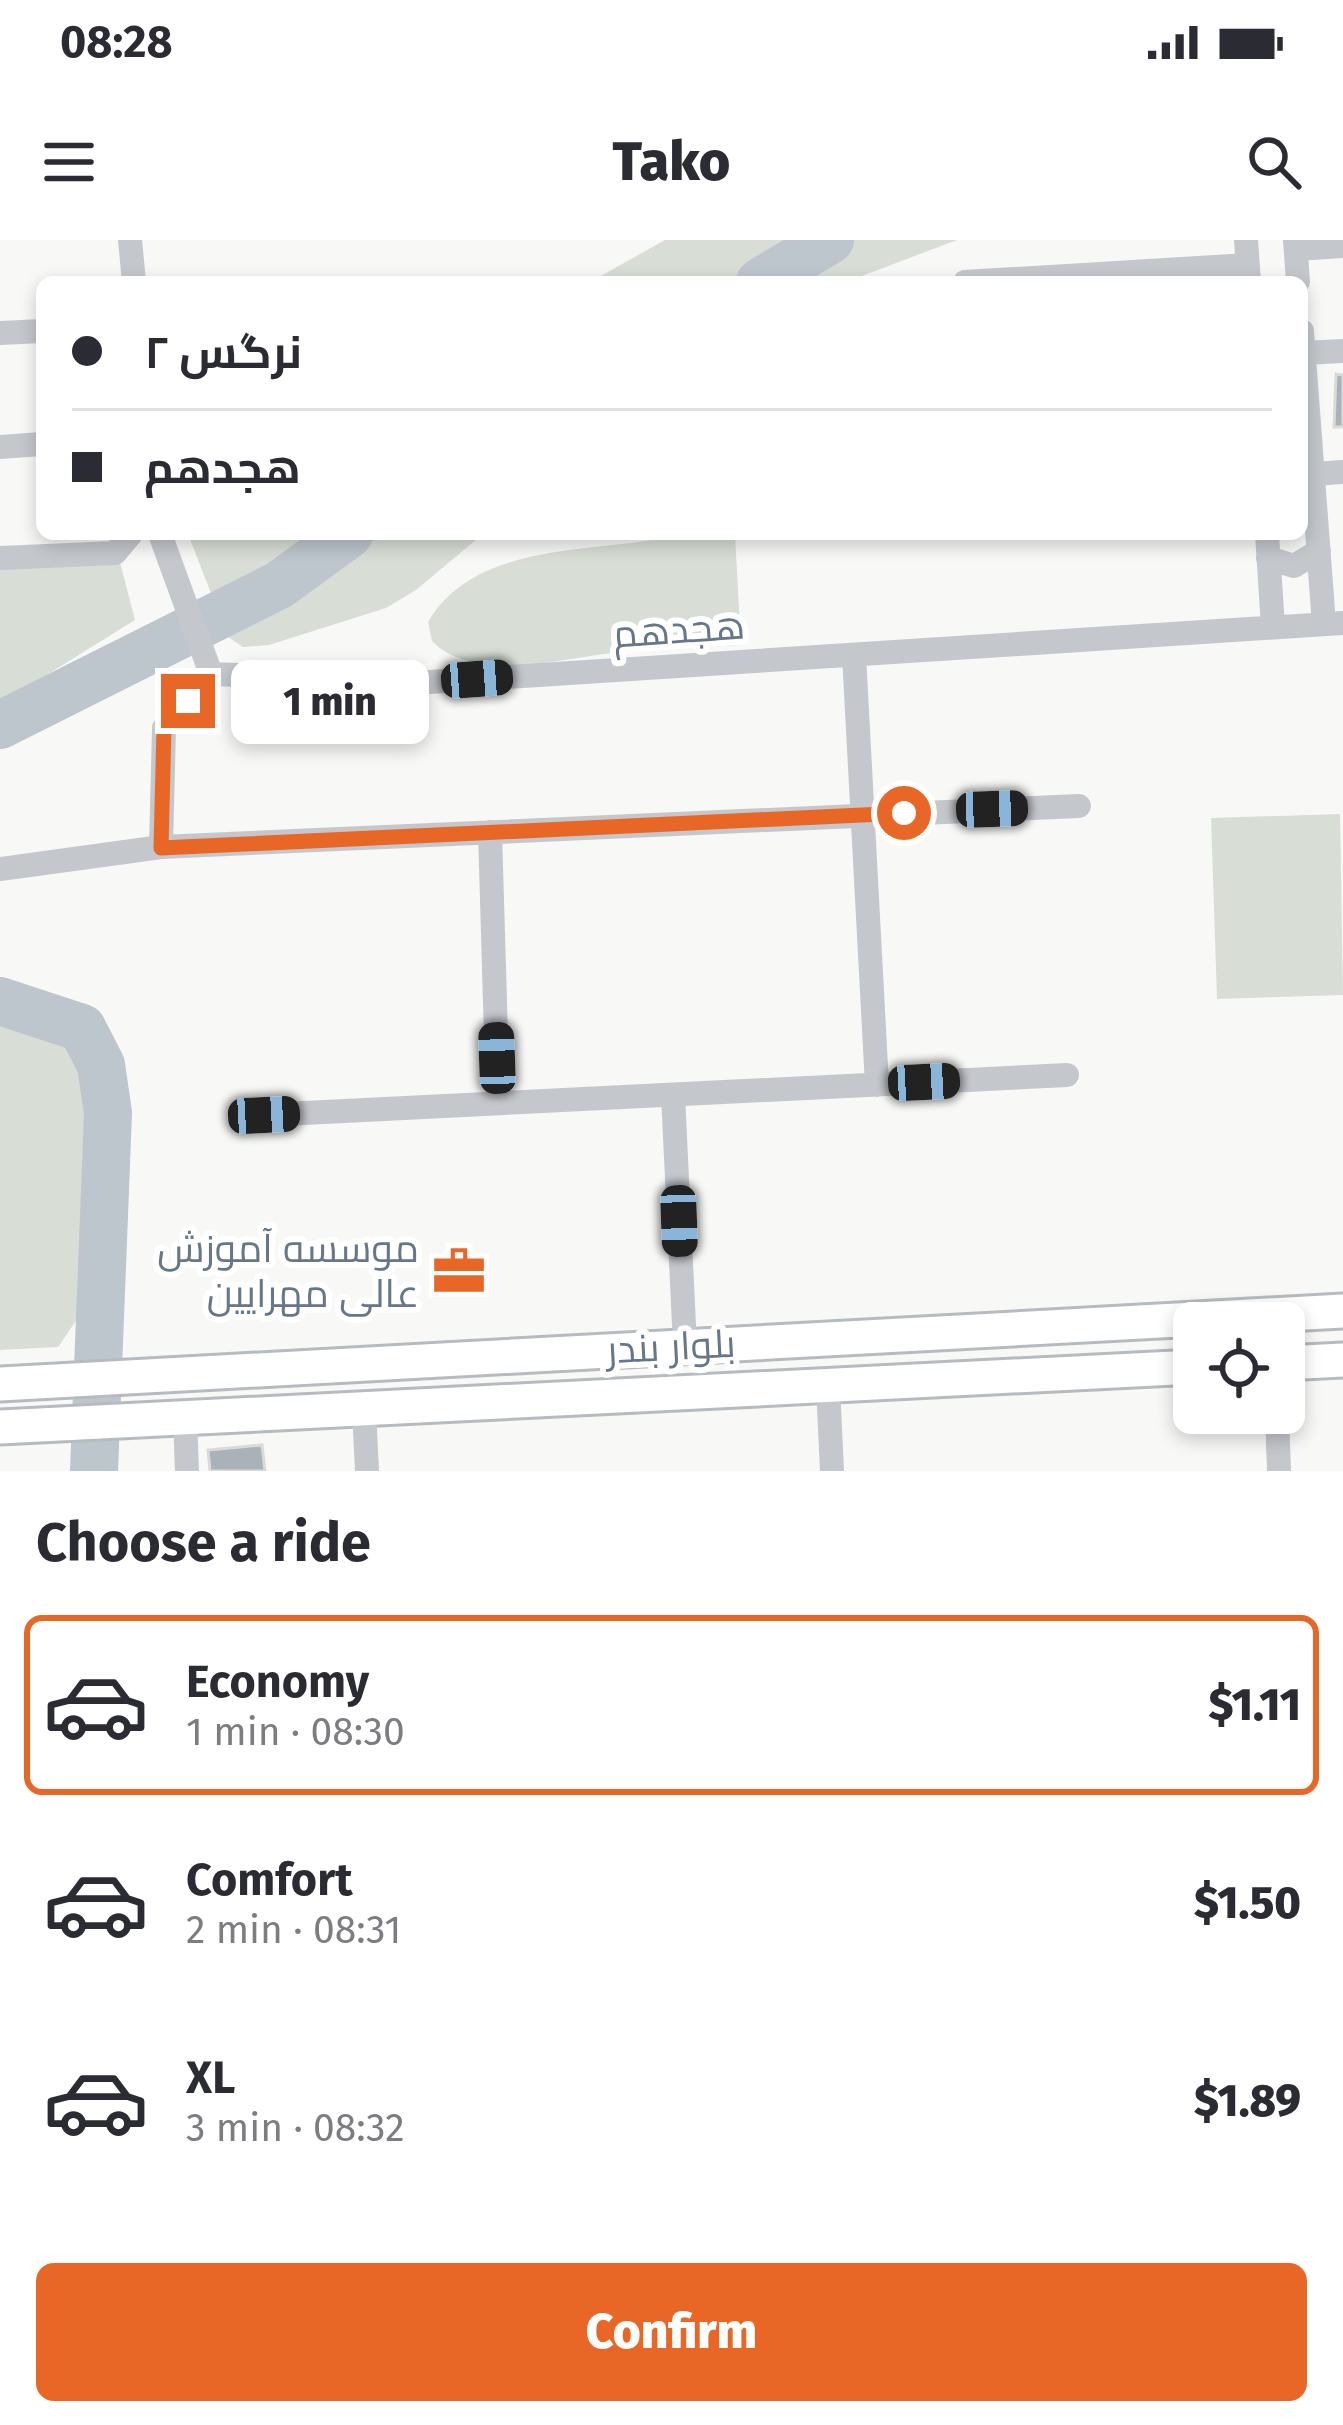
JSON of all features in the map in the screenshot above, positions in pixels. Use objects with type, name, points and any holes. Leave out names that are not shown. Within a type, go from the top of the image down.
[{"type":"main road","name":"بلوار بندر","points":[[0,1384],[1343,1311]]},
{"type":"main road","points":[[1305,1362],[1343,1360]]},
{"type":"main road","name":"بلوار بندر","points":[[0,1427],[1173,1368]]},
{"type":"street","points":[[130,240],[133,276]]},
{"type":"street","points":[[1298,276],[1296,245],[1343,246]]},
{"type":"street","points":[[1050,276],[1248,262]]},
{"type":"street","points":[[0,333],[36,332]]},
{"type":"street","points":[[1308,343],[1343,351]]},
{"type":"street","points":[[1308,408],[1319,551],[1334,623]]},
{"type":"street","points":[[0,447],[36,444]]},
{"type":"street","points":[[1313,474],[1343,472]]},
{"type":"street","points":[[0,558],[115,553],[126,540]]},
{"type":"street","points":[[161,848],[164,728],[209,668],[162,540]]},
{"type":"street","points":[[1268,546],[1294,566],[1319,551]]},
{"type":"street","points":[[1268,546],[1273,627]]},
{"type":"street","name":"هجدهم","points":[[209,668],[430,682],[1334,623]]},
{"type":"street","points":[[854,655],[877,1085]]},
{"type":"street","points":[[0,869],[161,848],[1079,806]]},
{"type":"street","points":[[490,832],[498,1103]]},
{"type":"street","points":[[264,1115],[1067,1075]]},
{"type":"street","points":[[673,1095],[685,1346]]},
{"type":"street","points":[[828,1386],[832,1471]]},
{"type":"street","points":[[364,1409],[367,1471]]},
{"type":"street","points":[[184,1419],[187,1471]]},
{"type":"street","points":[[1278,1434],[1279,1471]]},
{"type":"shaded area","points":[[665,240],[957,240],[862,276],[601,276]]},
{"type":"shaded area","points":[[190,540],[476,540],[416,590],[386,608],[269,645],[243,647],[228,637]]},
{"type":"shaded area","points":[[652,540],[735,540],[741,645],[493,665],[449,654],[432,641],[428,622],[450,595],[477,576],[544,554]]},
{"type":"shaded area","points":[[119,558],[135,620],[0,704],[0,569]]},
{"type":"shaded area","points":[[1340,814],[1343,995],[1217,999],[1211,818]]},
{"type":"shaded area","points":[[0,1016],[67,1046],[98,1132],[104,1132],[116,1114],[123,1148],[123,1209],[117,1237],[93,1292],[58,1347],[0,1350]]},
{"type":"building","points":[[1336,374],[1343,375],[1343,427],[1334,427]]},
{"type":"building","points":[[262,1445],[265,1471],[210,1471],[208,1450]]},
{"type":"waterway","points":[[770,276],[830,240]]},
{"type":"waterway","points":[[0,725],[279,585],[341,540]]},
{"type":"waterway","points":[[0,1001],[82,1028],[101,1065],[108,1113],[94,1471]]},
{"type":"place","name":"موسسه آموزش عالی مهرایین","points":[[459,1271]]},
{"type":"route","points":[[188,701],[164,728],[161,848],[904,813]]}]
